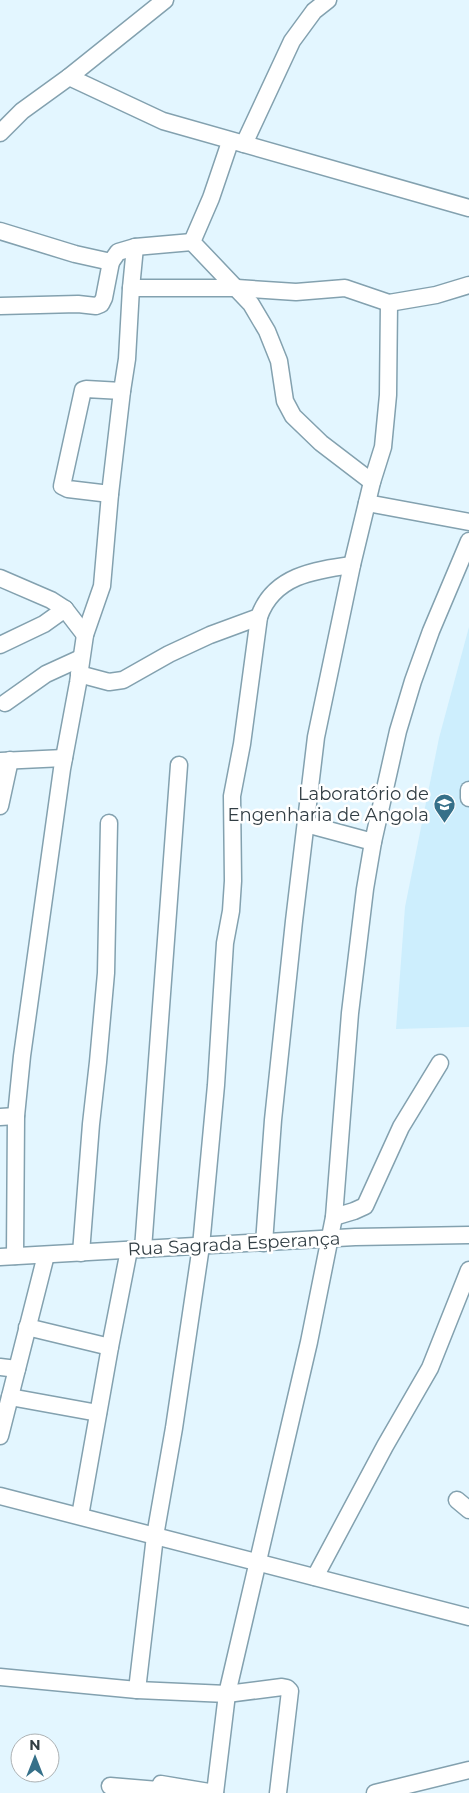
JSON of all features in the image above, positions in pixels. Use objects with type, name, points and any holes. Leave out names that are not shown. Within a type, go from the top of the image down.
[{"type":"street","points":[[0,133],[22,111],[69,77],[165,0]]},
{"type":"street","points":[[192,242],[237,143],[292,41],[314,11],[328,0]]},
{"type":"street","points":[[69,77],[162,122],[469,208]]},
{"type":"street","points":[[0,231],[75,254],[111,262]]},
{"type":"street","points":[[0,306],[78,304],[96,306],[101,304],[104,298],[111,262],[118,252],[135,247],[192,242]]},
{"type":"street","points":[[192,242],[251,304],[267,331],[279,361],[285,401],[293,416],[321,443],[372,482]]},
{"type":"street","points":[[8,1257],[8,1116],[22,1056],[64,758],[84,635],[102,586],[110,494],[127,359],[135,247]]},
{"type":"street","points":[[131,288],[237,288],[296,292],[345,288],[389,303],[436,295],[469,285]]},
{"type":"street","points":[[264,1243],[273,1120],[316,737],[352,565],[372,482],[383,447],[387,420],[389,303]]},
{"type":"street","points":[[110,494],[68,489],[62,486],[83,390],[86,388],[122,391]]},
{"type":"street","points":[[368,502],[469,522]]},
{"type":"street","points":[[110,1786],[158,1790],[161,1784],[215,1793],[227,1694],[309,1342],[334,1217],[350,1013],[362,909],[373,842],[398,730],[413,681],[431,631],[469,541]]},
{"type":"street","points":[[137,1690],[156,1536],[202,1246],[216,1085],[225,943],[231,912],[233,881],[232,796],[242,744],[259,617],[263,604],[271,595],[284,584],[300,575],[325,568],[352,565]]},
{"type":"street","points":[[0,578],[51,600],[65,609],[84,635]]},
{"type":"street","points":[[0,645],[44,624],[65,609]]},
{"type":"street","points":[[5,703],[46,674],[80,666],[109,682],[123,680],[169,654],[210,635],[259,617]]},
{"type":"street","points":[[0,806],[5,760],[64,758]]},
{"type":"street","points":[[80,1516],[110,1347],[136,1250],[179,765]]},
{"type":"street","points":[[469,790],[469,798]]},
{"type":"street","points":[[81,1253],[91,1124],[106,973],[109,823]]},
{"type":"street","points":[[306,824],[373,842]]},
{"type":"street","points":[[334,1217],[365,1206],[401,1127],[440,1063]]},
{"type":"street","name":"Rua Sagrada Esperança","points":[[8,1257],[355,1237],[469,1235]]},
{"type":"street","points":[[0,1436],[46,1255]]},
{"type":"street","points":[[315,1577],[385,1446],[430,1368],[469,1270]]},
{"type":"street","points":[[27,1327],[110,1347]]},
{"type":"street","points":[[0,1367],[17,1369]]},
{"type":"street","points":[[10,1397],[98,1413]]},
{"type":"street","points":[[0,1496],[469,1617]]},
{"type":"street","points":[[0,1677],[137,1690],[227,1694],[287,1688],[290,1691],[278,1793]]},
{"type":"street","points":[[375,1793],[393,1791],[469,1770]]},
{"type":"shaded area","name":"Laboratório de Engenharia de Angola","points":[[469,627],[469,1027],[396,1029],[405,907],[439,738]]},
{"type":"place","name":"Laboratório de Engenharia de Angola","points":[[445,823]]}]
